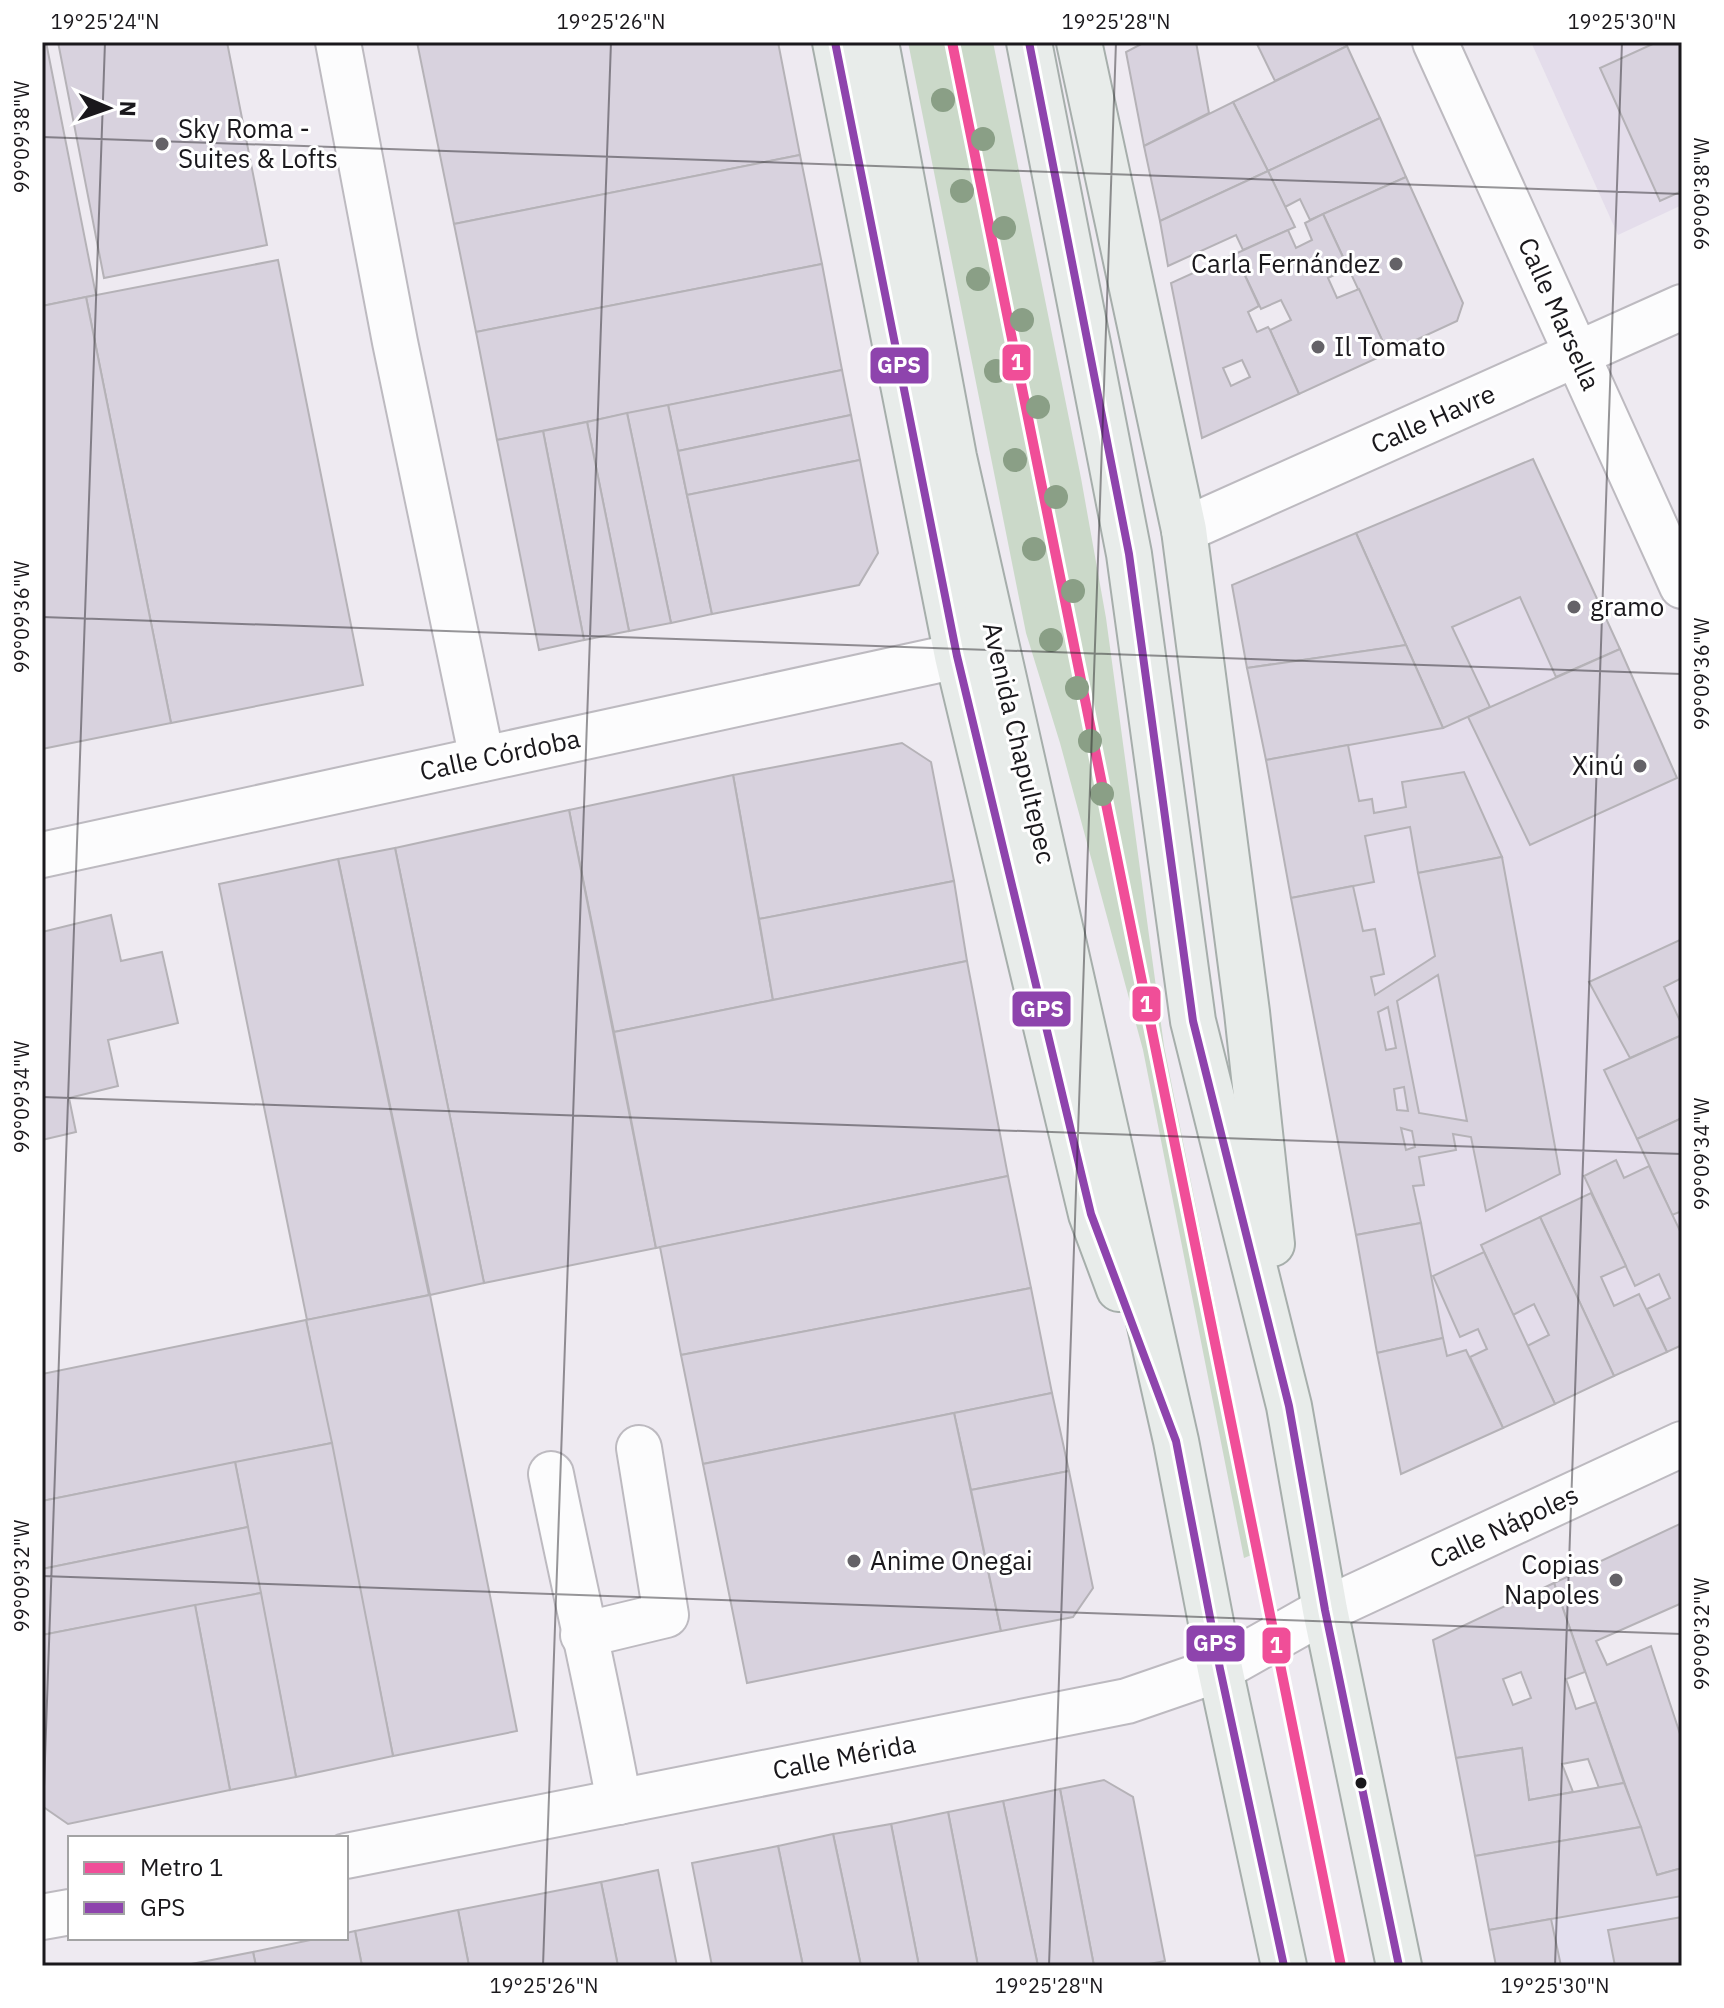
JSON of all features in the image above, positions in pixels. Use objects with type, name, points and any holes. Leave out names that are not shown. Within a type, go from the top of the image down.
[{"type":"main road","name":"Avenida Chapultepec","points":[[835,42],[957,656],[1091,1214],[1176,1441]]},
{"type":"main road","name":"Avenida Chapultepec","points":[[876,42],[954,457],[1176,1441],[1220,1669],[1284,1966]]},
{"type":"main road","points":[[1029,42],[1129,554],[1193,1021],[1289,1406]]},
{"type":"main road","points":[[1079,42],[1184,530],[1247,1012],[1289,1406],[1325,1610],[1399,1966]]},
{"type":"street","points":[[338,42],[395,342],[482,759]]},
{"type":"street","name":"Calle Marsella","points":[[1435,42],[1682,586]]},
{"type":"street","name":"Calle Havre","points":[[1184,530],[1682,307]]},
{"type":"street","name":"Calle Córdoba","points":[[42,855],[957,656]]},
{"type":"street","name":"Calle Nápoles","points":[[1325,1610],[1682,1444]]},
{"type":"street","points":[[583,1635],[666,1615],[639,1448]]},
{"type":"street","points":[[551,1474],[619,1802]]},
{"type":"street","name":"Calle Mérida","points":[[348,1856],[1127,1701],[1220,1669],[1325,1610]]},
{"type":"street","points":[[42,1917],[68,1912]]},
{"type":"shaded area","points":[[1531,42],[1682,42],[1682,205],[1618,235]]},
{"type":"shaded area","points":[[1533,459],[1682,788],[1682,1345],[1401,1474],[1232,585]]},
{"type":"shaded area","points":[[1475,1856],[1682,1868],[1682,1966],[1496,1966]]},
{"type":"green space","points":[[908,42],[993,42],[1081,478],[1106,618],[1164,1046],[1264,1550],[1244,1558],[1143,1050],[1060,743],[1026,633]]},
{"type":"building","points":[[42,42],[46,42],[96,295],[42,306]]},
{"type":"building","name":"Sky Roma - Suites & Lofts","points":[[58,42],[227,42],[267,245],[104,278]]},
{"type":"building","points":[[417,42],[778,42],[800,155],[454,224]]},
{"type":"building","points":[[1145,42],[1196,42],[1209,113],[1144,146],[1126,52]]},
{"type":"building","points":[[1256,42],[1345,42],[1347,46],[1275,81]]},
{"type":"building","points":[[1657,42],[1682,42],[1682,191],[1660,201],[1600,68]]},
{"type":"building","points":[[1347,46],[1380,118],[1268,171],[1233,102]]},
{"type":"building","points":[[1233,102],[1268,171],[1160,221],[1144,146]]},
{"type":"building","points":[[1380,118],[1406,177],[1310,220],[1300,199],[1285,207],[1268,171]]},
{"type":"building","points":[[800,155],[822,264],[476,332],[454,224]]},
{"type":"building","points":[[1268,171],[1295,227],[1243,250],[1236,235],[1168,266],[1160,221]]},
{"type":"building","points":[[1406,177],[1463,303],[1457,321],[1388,353],[1323,214]]},
{"type":"building","points":[[1323,214],[1348,268],[1328,278],[1337,298],[1359,289],[1388,353],[1299,394],[1270,330],[1291,320],[1281,300],[1261,309],[1235,254],[1288,230],[1296,248],[1312,240],[1305,223]]},
{"type":"building","points":[[1235,254],[1259,306],[1248,312],[1257,332],[1268,327],[1299,394],[1202,438],[1171,283]],"holes":[[[1242,360],[1250,377],[1231,386],[1223,368]]]},
{"type":"building","points":[[278,260],[363,685],[171,723],[86,297]]},
{"type":"building","points":[[822,264],[842,370],[497,440],[476,332]]},
{"type":"building","points":[[86,297],[171,723],[42,749],[42,306]]},
{"type":"building","points":[[842,370],[851,415],[678,451],[668,405]]},
{"type":"building","points":[[668,405],[712,614],[671,623],[627,413]]},
{"type":"building","points":[[627,413],[671,623],[629,631],[587,422]]},
{"type":"building","points":[[851,415],[860,460],[687,495],[678,451]]},
{"type":"building","points":[[587,422],[629,631],[584,640],[543,431]]},
{"type":"building","points":[[543,431],[584,640],[539,650],[497,440]]},
{"type":"building","points":[[1533,459],[1620,649],[1556,677],[1520,597],[1452,627],[1490,707],[1443,728],[1356,533]]},
{"type":"building","points":[[860,460],[878,553],[859,585],[712,614],[687,495]]},
{"type":"building","points":[[1356,533],[1406,645],[1247,668],[1232,585]]},
{"type":"building","points":[[1406,645],[1443,728],[1266,760],[1247,668]]},
{"type":"building","points":[[1620,649],[1677,778],[1530,845],[1468,717]]},
{"type":"building","points":[[902,743],[931,762],[954,881],[759,919],[733,775]]},
{"type":"building","points":[[1348,745],[1359,801],[1372,799],[1374,813],[1406,807],[1402,782],[1464,772],[1502,857],[1418,873],[1410,827],[1365,836],[1374,882],[1291,898],[1266,760]]},
{"type":"building","points":[[733,775],[773,1000],[614,1032],[569,810]]},
{"type":"building","points":[[569,810],[656,1248],[484,1283],[395,848]]},
{"type":"building","points":[[395,848],[484,1283],[430,1295],[338,859]]},
{"type":"building","points":[[1502,857],[1560,1174],[1486,1211],[1471,1137],[1453,1134],[1456,1150],[1419,1157],[1424,1185],[1413,1186],[1421,1223],[1356,1235],[1291,898],[1353,886],[1363,931],[1375,929],[1384,974],[1371,977],[1375,995],[1435,956],[1418,873]],"holes":[[[1438,975],[1467,1121],[1419,1113],[1397,1001]],[[1388,1007],[1396,1048],[1386,1050],[1378,1012]],[[1404,1087],[1408,1111],[1397,1110],[1394,1089]],[[1401,1128],[1412,1131],[1415,1147],[1406,1150]]]},
{"type":"building","points":[[338,859],[429,1295],[307,1320],[219,884]]},
{"type":"building","points":[[954,881],[967,961],[773,1000],[759,919]]},
{"type":"building","points":[[111,915],[121,961],[162,952],[178,1023],[108,1040],[118,1086],[69,1098],[76,1132],[42,1140],[42,932]]},
{"type":"building","points":[[1682,939],[1682,978],[1664,987],[1682,1025],[1682,1035],[1630,1058],[1589,982]]},
{"type":"building","points":[[967,961],[1008,1176],[656,1248],[614,1032]]},
{"type":"building","points":[[1682,1035],[1682,1118],[1637,1139],[1604,1070]]},
{"type":"building","points":[[1682,1118],[1682,1211],[1672,1215],[1637,1139]]},
{"type":"building","points":[[1616,1160],[1624,1178],[1649,1166],[1682,1235],[1682,1345],[1667,1352],[1647,1309],[1670,1298],[1659,1274],[1635,1286],[1584,1176]]},
{"type":"building","points":[[1008,1176],[1031,1288],[681,1355],[660,1247]]},
{"type":"building","points":[[1591,1193],[1626,1266],[1601,1277],[1614,1306],[1639,1294],[1667,1352],[1614,1376],[1540,1217]]},
{"type":"building","points":[[1540,1217],[1614,1376],[1555,1404],[1527,1346],[1549,1335],[1534,1304],[1513,1315],[1481,1245]]},
{"type":"building","points":[[1421,1223],[1443,1338],[1377,1353],[1356,1235]]},
{"type":"building","points":[[1484,1252],[1555,1404],[1503,1428],[1470,1357],[1487,1349],[1478,1329],[1460,1337],[1433,1276]]},
{"type":"building","points":[[1031,1288],[1052,1393],[703,1464],[681,1355]]},
{"type":"building","points":[[430,1295],[517,1731],[393,1756],[306,1320]]},
{"type":"building","points":[[306,1320],[332,1443],[42,1501],[42,1374]]},
{"type":"building","points":[[1443,1338],[1447,1356],[1466,1350],[1503,1428],[1401,1474],[1377,1353]]},
{"type":"building","points":[[1052,1393],[1069,1471],[971,1490],[954,1413]]},
{"type":"building","name":"Anime Onegai","points":[[954,1413],[1001,1631],[747,1683],[703,1464]]},
{"type":"building","points":[[332,1443],[393,1756],[296,1777],[235,1462]]},
{"type":"building","points":[[235,1462],[248,1527],[42,1569],[42,1501]]},
{"type":"building","points":[[1069,1471],[1093,1588],[1073,1617],[1001,1631],[971,1490]]},
{"type":"building","points":[[1682,1523],[1682,1603],[1596,1641],[1607,1665],[1651,1646],[1682,1740],[1682,1868],[1657,1875],[1554,1583]]},
{"type":"building","points":[[248,1527],[261,1593],[42,1635],[42,1569]]},
{"type":"building","points":[[1554,1583],[1585,1672],[1566,1679],[1576,1709],[1596,1702],[1624,1783],[1599,1788],[1588,1759],[1562,1764],[1573,1792],[1529,1800],[1522,1748],[1456,1758],[1433,1640]],"holes":[[[1521,1672],[1531,1698],[1513,1705],[1503,1679]]]},
{"type":"building","points":[[261,1593],[296,1777],[230,1790],[195,1605]]},
{"type":"building","points":[[195,1605],[230,1790],[68,1824],[42,1806],[42,1635]]},
{"type":"building","points":[[1522,1748],[1529,1800],[1624,1783],[1641,1827],[1475,1856],[1456,1758]]},
{"type":"building","points":[[1104,1780],[1133,1797],[1165,1961],[1138,1966],[1094,1966],[1060,1789]]},
{"type":"building","points":[[1060,1789],[1094,1966],[1038,1966],[1003,1801]]},
{"type":"building","points":[[1003,1801],[1038,1966],[978,1966],[948,1812]]},
{"type":"building","points":[[948,1812],[978,1966],[919,1966],[891,1824]]},
{"type":"building","points":[[891,1824],[919,1966],[861,1966],[833,1834]]},
{"type":"building","points":[[1641,1827],[1657,1875],[1682,1868],[1682,1896],[1489,1930],[1475,1856]]},
{"type":"building","points":[[833,1834],[861,1966],[803,1966],[778,1846]]},
{"type":"building","points":[[778,1846],[803,1966],[712,1966],[692,1863]]},
{"type":"building","points":[[658,1870],[677,1966],[618,1966],[601,1882]]},
{"type":"building","points":[[601,1882],[618,1966],[469,1966],[458,1910]]},
{"type":"building","points":[[458,1910],[469,1966],[362,1966],[355,1931]]},
{"type":"building","points":[[1682,1917],[1682,1966],[1615,1966],[1608,1930]]},
{"type":"building","points":[[1551,1919],[1561,1966],[1496,1966],[1489,1930]]},
{"type":"building","points":[[355,1931],[362,1966],[256,1966],[253,1952],[310,1940],[348,1940],[348,1933]]},
{"type":"building","points":[[253,1952],[256,1966],[181,1966]]},
{"type":"metro line","name":"1","points":[[952,42],[1341,1966]]},
{"type":"transit line","name":"GPS","points":[[835,42],[957,656],[1091,1214],[1176,1441],[1220,1669],[1284,1966]]},
{"type":"transit line","name":"GPS","points":[[1029,42],[1129,554],[1193,1021],[1289,1406],[1325,1610],[1399,1966]]},
{"type":"place","name":"Sky Roma - Suites & Lofts","points":[[162,144]]},
{"type":"place","name":"Carla Fernández","points":[[1396,264]]},
{"type":"place","name":"Il Tomato","points":[[1318,347]]},
{"type":"place","name":"gramo","points":[[1574,607]]},
{"type":"place","name":"Xinú","points":[[1640,766]]},
{"type":"place","name":"Anime Onegai","points":[[854,1561]]},
{"type":"place","name":"Copias Napoles","points":[[1616,1580]]}]
